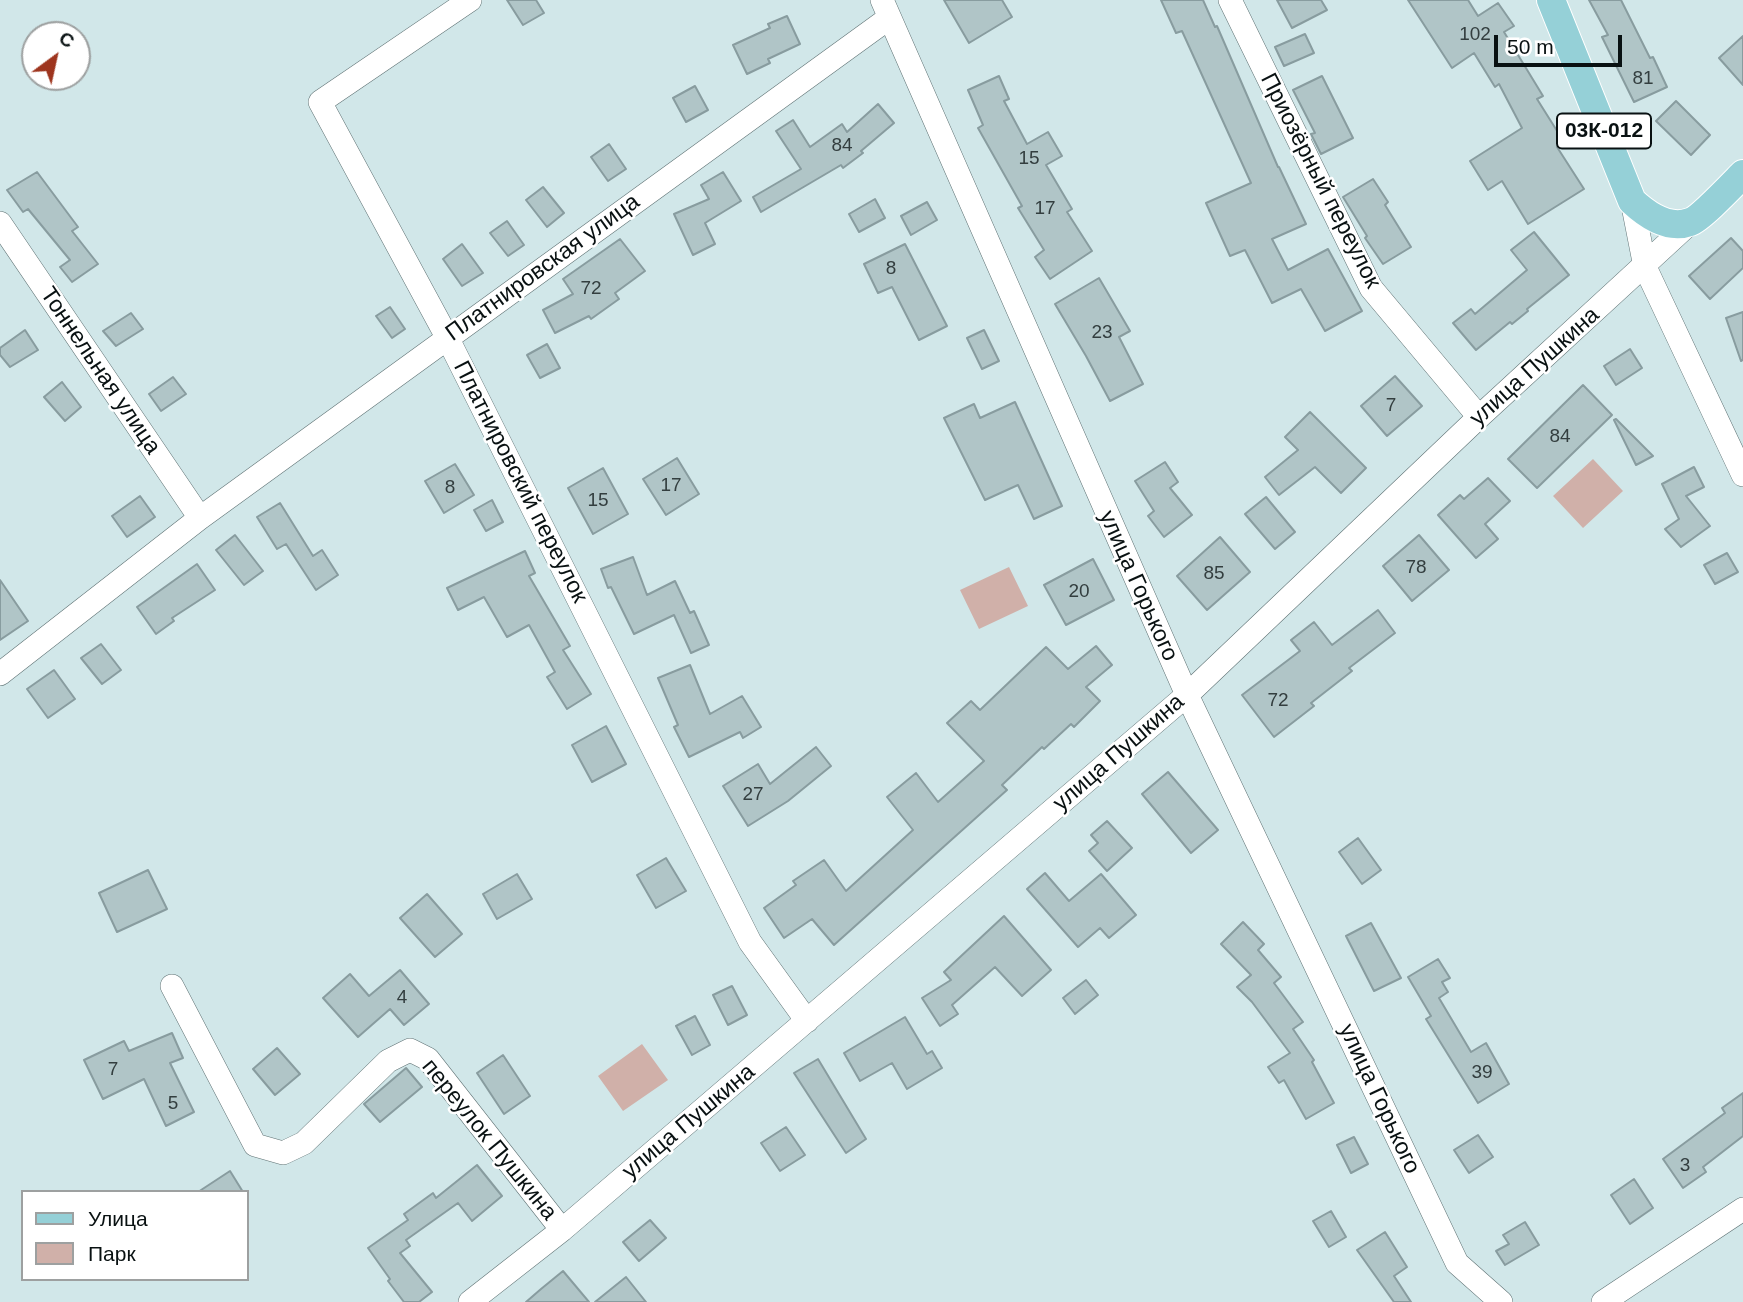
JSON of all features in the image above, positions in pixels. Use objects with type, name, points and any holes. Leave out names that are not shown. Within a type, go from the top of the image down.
[{"type":"main road","name":"03К-012","points":[[1551,0],[1632,201]]},
{"type":"main road","name":"улица Пушкина","points":[[1691,222],[1743,174]]},
{"type":"main road","points":[[1632,201],[1647,216],[1670,224],[1691,222]]},
{"type":"street","name":"Платнировский переулок","points":[[470,0],[320,102],[447,337],[750,942],[807,1021]]},
{"type":"street","name":"Приозёрный переулок","points":[[1230,0],[1371,288],[1479,417]]},
{"type":"street","name":"Платнировская улица","points":[[0,674],[200,518],[886,9]]},
{"type":"street","name":"улица Горького","points":[[886,9],[1187,695],[1457,1263],[1501,1302]]},
{"type":"street","points":[[1632,201],[1645,267],[1743,475]]},
{"type":"street","name":"улица Пушкина","points":[[470,1302],[562,1230],[1187,695],[1479,417],[1691,222]]},
{"type":"street","name":"Тоннельная улица","points":[[0,223],[200,518]]},
{"type":"street","name":"переулок Пушкина","points":[[172,986],[255,1145],[283,1153],[304,1143],[388,1061],[410,1050],[428,1059],[562,1230]]},
{"type":"street","points":[[1603,1302],[1743,1209]]},
{"type":"green space","points":[[1593,459],[1623,491],[1583,528],[1553,496]]},
{"type":"green space","points":[[1009,567],[1028,606],[979,629],[960,590]]},
{"type":"green space","points":[[642,1044],[668,1080],[623,1111],[598,1076]]},
{"type":"building","points":[[507,0],[536,0],[544,13],[523,25]]},
{"type":"building","points":[[944,0],[1002,0],[1012,17],[969,43]]},
{"type":"building","points":[[1161,0],[1203,0],[1215,27],[1217,26],[1278,167],[1306,224],[1272,239],[1288,270],[1328,249],[1362,311],[1325,331],[1301,289],[1272,303],[1245,250],[1230,256],[1206,203],[1251,183],[1182,31],[1176,33]]},
{"type":"building","points":[[1277,0],[1321,0],[1327,10],[1292,28]]},
{"type":"building","points":[[1408,0],[1468,0],[1478,16],[1498,3],[1514,26],[1504,32],[1543,96],[1537,99],[1564,142],[1557,147],[1584,189],[1528,224],[1502,181],[1488,190],[1470,161],[1522,128],[1499,84],[1495,87],[1474,53],[1452,68]]},
{"type":"building","points":[[1589,0],[1621,0],[1667,87],[1634,102],[1602,37],[1608,35]]},
{"type":"building","points":[[787,16],[800,44],[768,59],[770,63],[747,74],[733,45],[770,28],[768,24]]},
{"type":"building","points":[[1305,34],[1314,53],[1284,66],[1275,47]]},
{"type":"building","points":[[1743,36],[1743,85],[1719,58]]},
{"type":"building","points":[[999,76],[1009,99],[1004,101],[1027,144],[1048,132],[1062,156],[1046,165],[1072,209],[1067,212],[1092,251],[1050,279],[1035,257],[1044,250],[1018,208],[1022,206],[978,128],[983,125],[968,90]]},
{"type":"building","points":[[1322,76],[1353,138],[1321,154],[1311,134],[1315,133],[1293,90]]},
{"type":"building","points":[[695,86],[708,110],[686,122],[673,98]]},
{"type":"building","points":[[1676,101],[1710,135],[1691,155],[1656,121]]},
{"type":"building","points":[[878,104],[894,123],[861,151],[863,153],[843,168],[841,165],[761,212],[753,197],[801,169],[776,131],[793,120],[810,147],[842,124],[847,132]]},
{"type":"building","points":[[609,144],[626,169],[608,181],[591,157]]},
{"type":"building","points":[[37,172],[78,227],[72,231],[98,264],[72,282],[60,267],[70,260],[28,209],[23,212],[7,190]]},
{"type":"building","points":[[723,172],[741,201],[705,223],[715,244],[693,255],[674,214],[709,199],[701,185]]},
{"type":"building","points":[[1373,179],[1388,202],[1385,205],[1411,247],[1383,264],[1365,238],[1367,236],[1343,197]]},
{"type":"building","points":[[543,187],[564,213],[547,227],[526,200]]},
{"type":"building","points":[[875,199],[885,218],[859,232],[849,214]]},
{"type":"building","points":[[927,202],[937,220],[911,235],[901,216]]},
{"type":"building","points":[[507,221],[524,245],[508,256],[490,233]]},
{"type":"building","points":[[1534,232],[1569,275],[1512,324],[1510,322],[1476,350],[1453,323],[1471,309],[1475,314],[1527,270],[1511,250]]},
{"type":"building","points":[[1731,238],[1743,251],[1743,268],[1710,299],[1689,276]]},
{"type":"building","points":[[620,239],[645,271],[615,293],[619,299],[591,319],[589,316],[555,333],[543,310],[573,294],[563,279]]},
{"type":"building","points":[[462,244],[483,273],[462,286],[443,259]]},
{"type":"building","points":[[905,244],[947,326],[919,340],[892,287],[878,293],[864,264]]},
{"type":"building","points":[[1099,278],[1130,331],[1119,337],[1143,384],[1110,401],[1055,304]]},
{"type":"building","points":[[390,307],[405,329],[392,338],[376,316]]},
{"type":"building","points":[[1743,312],[1743,360],[1741,361],[1726,318]]},
{"type":"building","points":[[131,313],[143,329],[116,346],[103,331]]},
{"type":"building","points":[[25,330],[38,350],[10,367],[0,355],[0,348]]},
{"type":"building","points":[[984,330],[999,361],[982,369],[967,338]]},
{"type":"building","points":[[547,344],[560,368],[540,378],[527,355]]},
{"type":"building","points":[[1630,349],[1642,368],[1616,385],[1604,366]]},
{"type":"building","points":[[1395,376],[1422,406],[1387,436],[1361,406]]},
{"type":"building","points":[[173,377],[186,394],[161,411],[149,394]]},
{"type":"building","points":[[62,382],[81,407],[65,421],[44,397]]},
{"type":"building","points":[[1583,385],[1612,415],[1537,488],[1508,459]]},
{"type":"building","points":[[1015,402],[1062,506],[1034,519],[1018,485],[985,500],[944,418],[974,404],[980,418]]},
{"type":"building","points":[[1310,412],[1366,468],[1341,493],[1315,467],[1279,495],[1265,477],[1298,450],[1285,437]]},
{"type":"building","points":[[1614,420],[1653,456],[1636,465]]},
{"type":"building","points":[[677,458],[699,494],[666,515],[643,479]]},
{"type":"building","points":[[1165,462],[1178,482],[1170,488],[1192,515],[1164,537],[1148,516],[1154,511],[1135,481]]},
{"type":"building","points":[[455,464],[474,495],[444,513],[425,481]]},
{"type":"building","points":[[1694,467],[1704,487],[1686,496],[1710,526],[1681,547],[1665,529],[1679,519],[1662,484]]},
{"type":"building","points":[[603,468],[628,514],[593,534],[568,488]]},
{"type":"building","points":[[1488,478],[1510,501],[1485,524],[1498,539],[1476,558],[1438,515],[1460,495],[1464,499]]},
{"type":"building","points":[[140,496],[155,517],[127,537],[112,516]]},
{"type":"building","points":[[1266,497],[1295,532],[1275,549],[1245,514]]},
{"type":"building","points":[[492,500],[503,522],[486,531],[474,510]]},
{"type":"building","points":[[280,503],[313,556],[322,550],[338,575],[316,590],[286,544],[277,549],[257,517]]},
{"type":"building","points":[[235,535],[263,571],[244,585],[216,550]]},
{"type":"building","points":[[1419,535],[1449,570],[1412,601],[1383,566]]},
{"type":"building","points":[[1220,537],[1250,572],[1207,610],[1177,576]]},
{"type":"building","points":[[525,551],[535,573],[529,576],[570,646],[563,650],[591,694],[567,709],[547,677],[555,672],[529,625],[507,637],[484,597],[458,610],[447,588]]},
{"type":"building","points":[[1727,553],[1738,572],[1715,584],[1704,565]]},
{"type":"building","points":[[633,557],[647,595],[675,581],[690,613],[694,611],[709,645],[691,653],[674,615],[634,634],[611,587],[608,588],[601,569]]},
{"type":"building","points":[[1093,559],[1114,600],[1066,625],[1044,585]]},
{"type":"building","points":[[197,564],[215,590],[172,618],[174,621],[156,634],[137,607]]},
{"type":"building","points":[[0,580],[28,621],[0,640]]},
{"type":"building","points":[[1378,610],[1395,633],[1349,668],[1352,671],[1311,703],[1314,706],[1274,737],[1242,695],[1300,651],[1291,640],[1314,622],[1332,645]]},
{"type":"building","points":[[101,644],[121,670],[102,684],[81,658]]},
{"type":"building","points":[[1096,646],[1112,665],[1086,687],[1100,701],[1074,727],[1071,724],[1044,749],[1042,747],[1002,785],[1007,790],[834,945],[812,919],[784,938],[764,908],[796,885],[793,881],[824,860],[846,891],[913,830],[887,797],[916,773],[938,802],[984,761],[947,723],[971,701],[980,710],[1046,647],[1068,669]]},
{"type":"building","points":[[690,665],[710,714],[742,696],[761,727],[743,738],[740,732],[689,757],[674,727],[678,725],[658,678]]},
{"type":"building","points":[[54,670],[75,699],[48,718],[27,689]]},
{"type":"building","points":[[606,726],[626,764],[592,782],[572,745]]},
{"type":"building","points":[[816,747],[831,766],[788,801],[748,826],[723,786],[758,764],[770,784]]},
{"type":"building","points":[[1168,772],[1218,830],[1191,853],[1142,794]]},
{"type":"building","points":[[1107,821],[1132,848],[1107,871],[1089,851],[1098,843],[1091,835]]},
{"type":"building","points":[[1358,838],[1381,870],[1362,884],[1339,852]]},
{"type":"building","points":[[666,858],[686,891],[656,908],[637,875]]},
{"type":"building","points":[[148,870],[167,909],[117,932],[99,893]]},
{"type":"building","points":[[1045,873],[1069,901],[1101,874],[1136,915],[1109,938],[1100,928],[1078,947],[1027,889]]},
{"type":"building","points":[[517,874],[532,899],[497,919],[483,894]]},
{"type":"building","points":[[427,894],[462,934],[435,957],[400,918]]},
{"type":"building","points":[[1004,916],[1051,970],[1022,996],[995,967],[952,1005],[958,1014],[940,1026],[922,998],[951,980],[944,972]]},
{"type":"building","points":[[1243,922],[1264,944],[1258,950],[1281,977],[1274,983],[1303,1022],[1293,1029],[1314,1060],[1312,1062],[1334,1103],[1306,1119],[1284,1080],[1279,1083],[1268,1067],[1290,1053],[1252,1002],[1237,987],[1251,975],[1221,944]]},
{"type":"building","points":[[1371,923],[1401,978],[1374,991],[1346,936]]},
{"type":"building","points":[[1438,959],[1450,978],[1442,982],[1448,992],[1439,998],[1471,1052],[1486,1043],[1509,1084],[1478,1103],[1426,1019],[1431,1016],[1408,977]]},
{"type":"building","points":[[400,970],[429,1004],[404,1025],[390,1009],[358,1037],[323,998],[350,974],[369,996]]},
{"type":"building","points":[[1086,980],[1098,995],[1075,1014],[1063,998]]},
{"type":"building","points":[[732,986],[747,1015],[728,1025],[713,995]]},
{"type":"building","points":[[695,1016],[710,1045],[692,1055],[676,1026]]},
{"type":"building","points":[[905,1017],[927,1054],[932,1051],[942,1068],[907,1089],[892,1063],[860,1081],[844,1053]]},
{"type":"building","points":[[172,1033],[183,1058],[170,1063],[194,1112],[166,1126],[144,1079],[103,1099],[84,1060],[124,1041],[129,1051]]},
{"type":"building","points":[[277,1048],[300,1074],[275,1095],[253,1069]]},
{"type":"building","points":[[503,1055],[530,1096],[504,1114],[477,1073]]},
{"type":"building","points":[[818,1059],[866,1139],[846,1153],[794,1073]]},
{"type":"building","points":[[406,1068],[422,1087],[380,1122],[364,1104]]},
{"type":"building","points":[[1743,1093],[1743,1136],[1703,1167],[1706,1172],[1683,1188],[1663,1159],[1725,1113],[1722,1108]]},
{"type":"building","points":[[786,1127],[805,1155],[780,1171],[761,1143]]},
{"type":"building","points":[[1478,1135],[1493,1157],[1469,1173],[1454,1150]]},
{"type":"building","points":[[1354,1137],[1368,1164],[1351,1173],[1337,1145]]},
{"type":"building","points":[[477,1165],[502,1196],[472,1221],[458,1203],[406,1240],[410,1246],[400,1253],[432,1292],[419,1302],[404,1302],[368,1248],[408,1220],[404,1214],[433,1193],[436,1198]]},
{"type":"building","points":[[230,1171],[242,1190],[201,1190]]},
{"type":"building","points":[[1634,1179],[1653,1208],[1630,1224],[1611,1195]]},
{"type":"building","points":[[1331,1211],[1346,1237],[1329,1247],[1313,1221]]},
{"type":"building","points":[[650,1220],[666,1238],[639,1261],[623,1242]]},
{"type":"building","points":[[1525,1222],[1539,1245],[1505,1265],[1496,1251],[1509,1244],[1503,1235]]},
{"type":"building","points":[[1385,1232],[1407,1267],[1394,1276],[1411,1302],[1394,1302],[1357,1250]]},
{"type":"building","points":[[563,1271],[589,1302],[526,1302],[541,1289]]},
{"type":"building","points":[[626,1277],[646,1302],[595,1302]]}]
